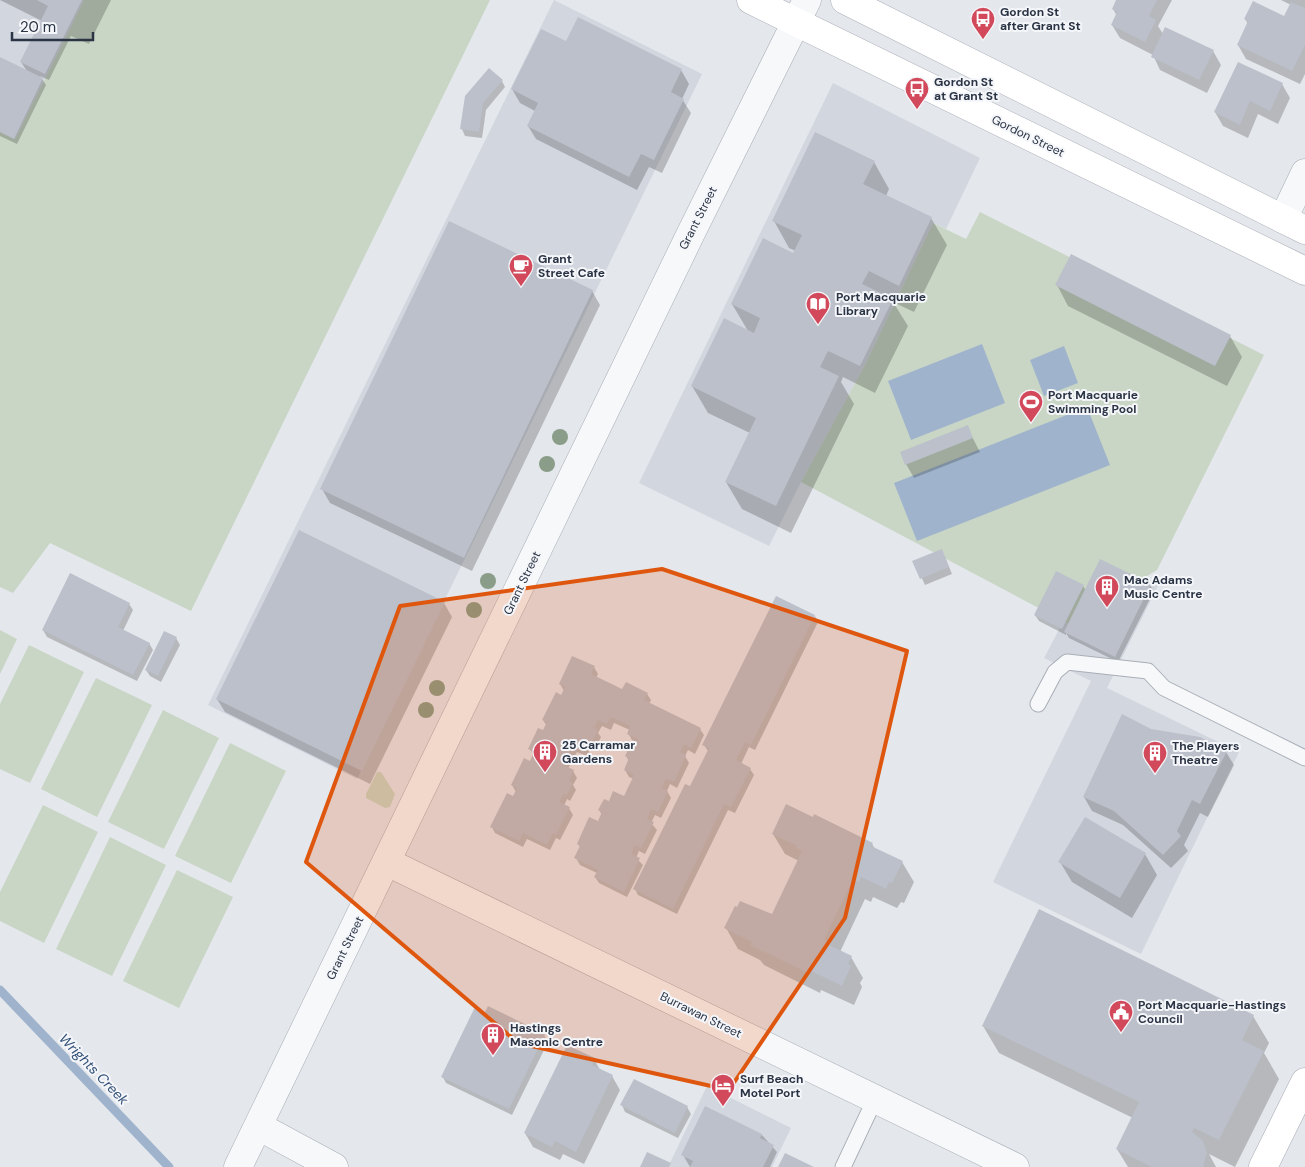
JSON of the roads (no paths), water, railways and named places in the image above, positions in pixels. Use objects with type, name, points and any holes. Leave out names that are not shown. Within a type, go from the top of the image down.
[{"type":"main road","name":"Gordon Street","points":[[751,0],[802,11],[1305,270]]},
{"type":"main road","points":[[845,0],[1294,224]]},
{"type":"main road","points":[[1263,1167],[1305,1082]]},
{"type":"street","name":"Grant Street","points":[[238,1167],[682,250],[802,11]]},
{"type":"street","points":[[1294,224],[1305,173]]},
{"type":"street","name":"Burrawan Street","points":[[387,862],[1016,1167]]},
{"type":"street","points":[[258,1126],[334,1167]]},
{"type":"lane","points":[[1038,704],[1055,672],[1067,662],[1148,671],[1164,688],[1305,758]]},
{"type":"lane","points":[[843,1167],[875,1099]]},
{"type":"water","points":[[982,344],[1005,403],[911,440],[888,381]]},
{"type":"water","points":[[1064,346],[1078,383],[1044,396],[1030,360]]},
{"type":"water","points":[[1087,407],[1110,465],[917,541],[894,483]]},
{"type":"waterway","name":"Wrights Creek","points":[[0,990],[169,1167]]},
{"type":"place","name":"Gordon St after Grant St","points":[[983,40]]},
{"type":"place","name":"Gordon St at Grant St","points":[[917,110]]},
{"type":"place","name":"Grant Street Cafe","points":[[521,287]]},
{"type":"place","name":"Port Macquarie Library","points":[[818,325]]},
{"type":"place","name":"Port Macquarie Swimming Pool","points":[[1031,423]]},
{"type":"place","name":"Mac Adams Music Centre","points":[[1107,608]]},
{"type":"place","name":"25 Carramar Gardens","points":[[545,773]]},
{"type":"place","name":"The Players Theatre","points":[[1155,774]]},
{"type":"place","name":"Port Macquarie-Hastings Council","points":[[1121,1033]]},
{"type":"place","name":"Hastings Masonic Centre","points":[[493,1056]]},
{"type":"place","name":"Surf Beach Motel Port","points":[[723,1107]]}]
